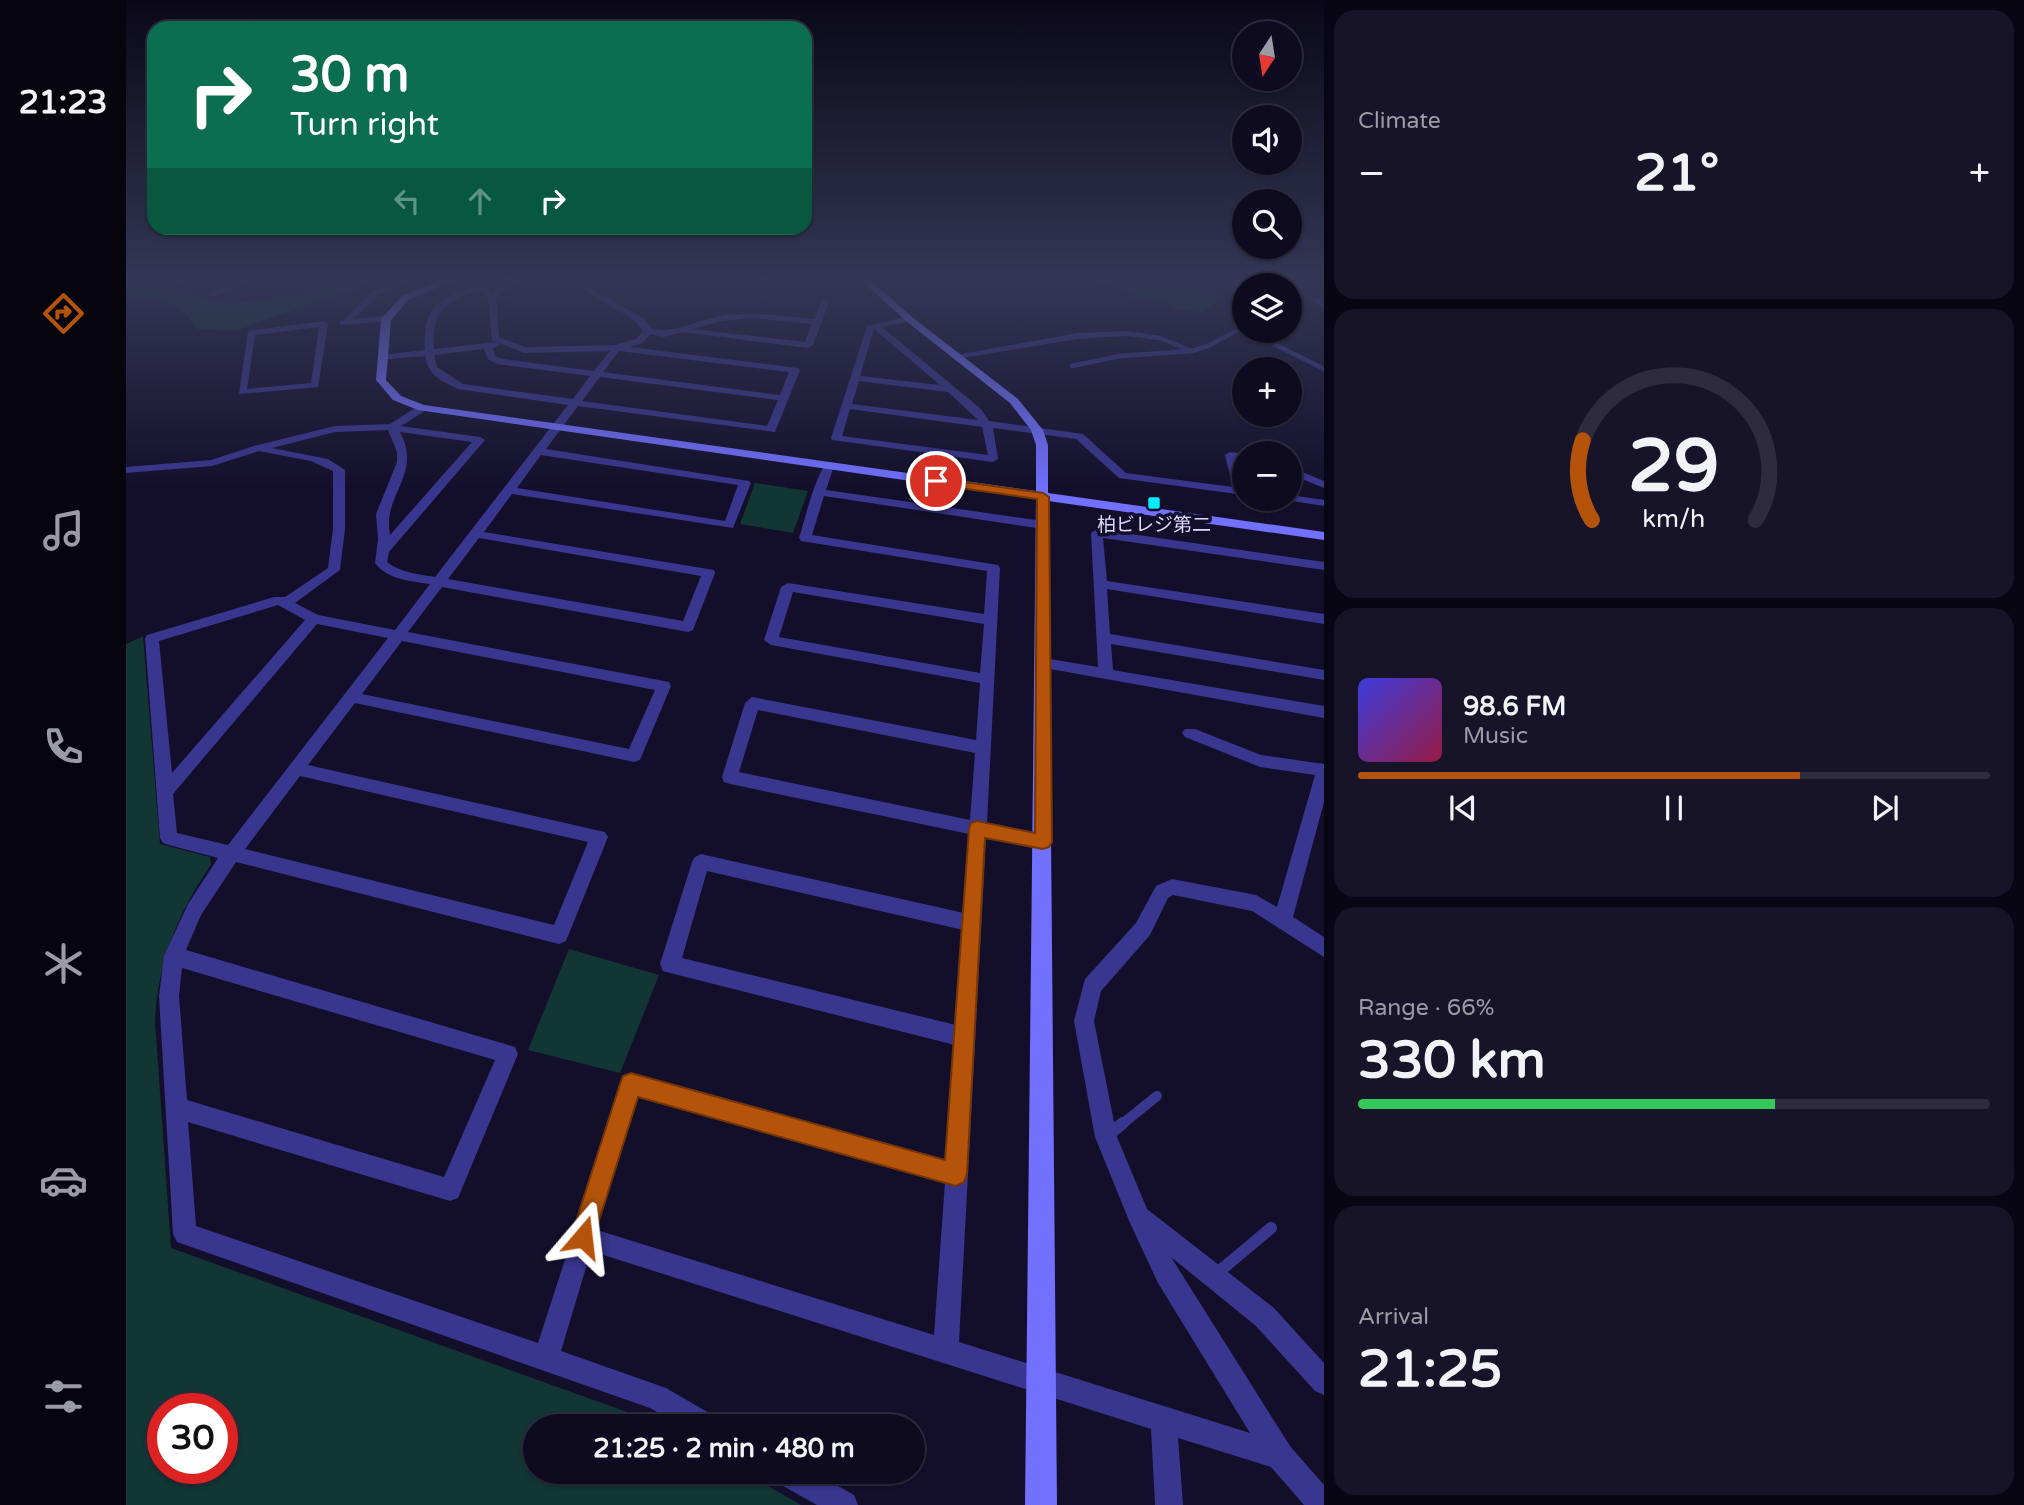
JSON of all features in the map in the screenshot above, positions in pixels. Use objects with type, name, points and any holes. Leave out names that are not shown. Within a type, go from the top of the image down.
[{"type":"street","points":[[248,350],[242,392],[315,385],[320,350]]},
{"type":"street","points":[[383,350],[381,380],[397,398],[422,408],[1324,536]]},
{"type":"street","points":[[382,358],[452,350]]},
{"type":"street","points":[[489,350],[491,357],[500,362],[785,398]]},
{"type":"street","points":[[615,350],[232,853],[194,910],[174,956],[169,996],[175,1107],[185,1234],[657,1398],[686,1414]]},
{"type":"street","points":[[429,353],[435,372],[461,387],[771,429],[795,370],[635,350]]},
{"type":"street","points":[[864,350],[836,438],[993,459],[993,441],[987,424],[977,411],[905,350]]},
{"type":"street","points":[[949,350],[1014,401],[1037,430],[1042,453],[1044,663],[1041,1505]]},
{"type":"street","points":[[956,356],[991,350]]},
{"type":"street","points":[[856,378],[951,389]]},
{"type":"street","points":[[846,406],[1079,436],[1122,476],[1232,491]]},
{"type":"street","points":[[392,427],[422,408]]},
{"type":"street","points":[[392,427],[401,442],[404,457],[381,517],[384,537],[381,563],[401,575],[688,627],[709,573],[474,534]]},
{"type":"street","points":[[126,470],[212,463],[258,448],[335,429],[392,427],[480,440],[382,552]]},
{"type":"street","points":[[258,448],[321,461],[335,465],[339,470],[339,528],[334,570],[286,603]]},
{"type":"street","points":[[509,490],[729,525],[745,483],[537,451]]},
{"type":"street","points":[[828,466],[805,538],[994,568],[946,1352]]},
{"type":"street","points":[[1302,475],[1324,485]]},
{"type":"street","points":[[819,492],[1043,525]]},
{"type":"street","points":[[1302,500],[1324,503]]},
{"type":"street","points":[[1106,674],[1097,533],[1324,566]]},
{"type":"street","points":[[1101,584],[1324,619]]},
{"type":"street","points":[[987,679],[771,640],[788,587],[990,620]]},
{"type":"street","points":[[296,769],[599,837],[559,935],[169,838],[152,638],[279,600],[314,618],[664,686],[634,756],[350,697]]},
{"type":"street","points":[[165,793],[314,618]]},
{"type":"street","points":[[1105,638],[1324,675]]},
{"type":"street","points":[[1044,663],[1324,712]]},
{"type":"street","points":[[983,748],[752,703],[730,776],[1043,842]]},
{"type":"street","points":[[1191,733],[1260,761],[1324,771],[1283,919]]},
{"type":"street","points":[[964,1037],[670,964],[701,862],[971,923]]},
{"type":"street","points":[[1323,1505],[1280,1456],[1167,1274],[1138,1215],[1106,1137],[1084,1021],[1092,986],[1143,929],[1162,892],[1172,887],[1256,903],[1324,948]]},
{"type":"street","points":[[174,956],[508,1054],[450,1190],[175,1107]]},
{"type":"street","points":[[545,1359],[631,1084],[956,1174]]},
{"type":"street","points":[[1138,1215],[1265,1317],[1324,1382]]},
{"type":"street","points":[[583,1237],[1280,1456]]},
{"type":"street","points":[[1164,1421],[1168,1505]]},
{"type":"street","points":[[807,1484],[844,1505]]},
{"type":"lane","points":[[1287,350],[1324,369]]},
{"type":"lane","points":[[1072,366],[1120,356],[1192,351]]},
{"type":"lane","points":[[1106,1137],[1157,1096]]},
{"type":"lane","points":[[1214,1276],[1271,1228]]},
{"type":"green space","points":[[755,483],[808,491],[793,533],[740,524]]},
{"type":"green space","points":[[143,636],[160,844],[210,857],[211,865],[189,901],[172,938],[160,978],[157,999],[155,1021],[171,1248],[633,1414],[523,1414],[523,1484],[765,1484],[801,1505],[126,1505],[126,644]]},
{"type":"green space","points":[[569,949],[659,975],[620,1073],[528,1050]]},
{"type":"place","name":"柏ビレジ第二","points":[[1154,503]]},
{"type":"route","points":[[583,1237],[631,1084],[956,1174],[977,829],[1043,842],[1043,497],[936,481]]}]
